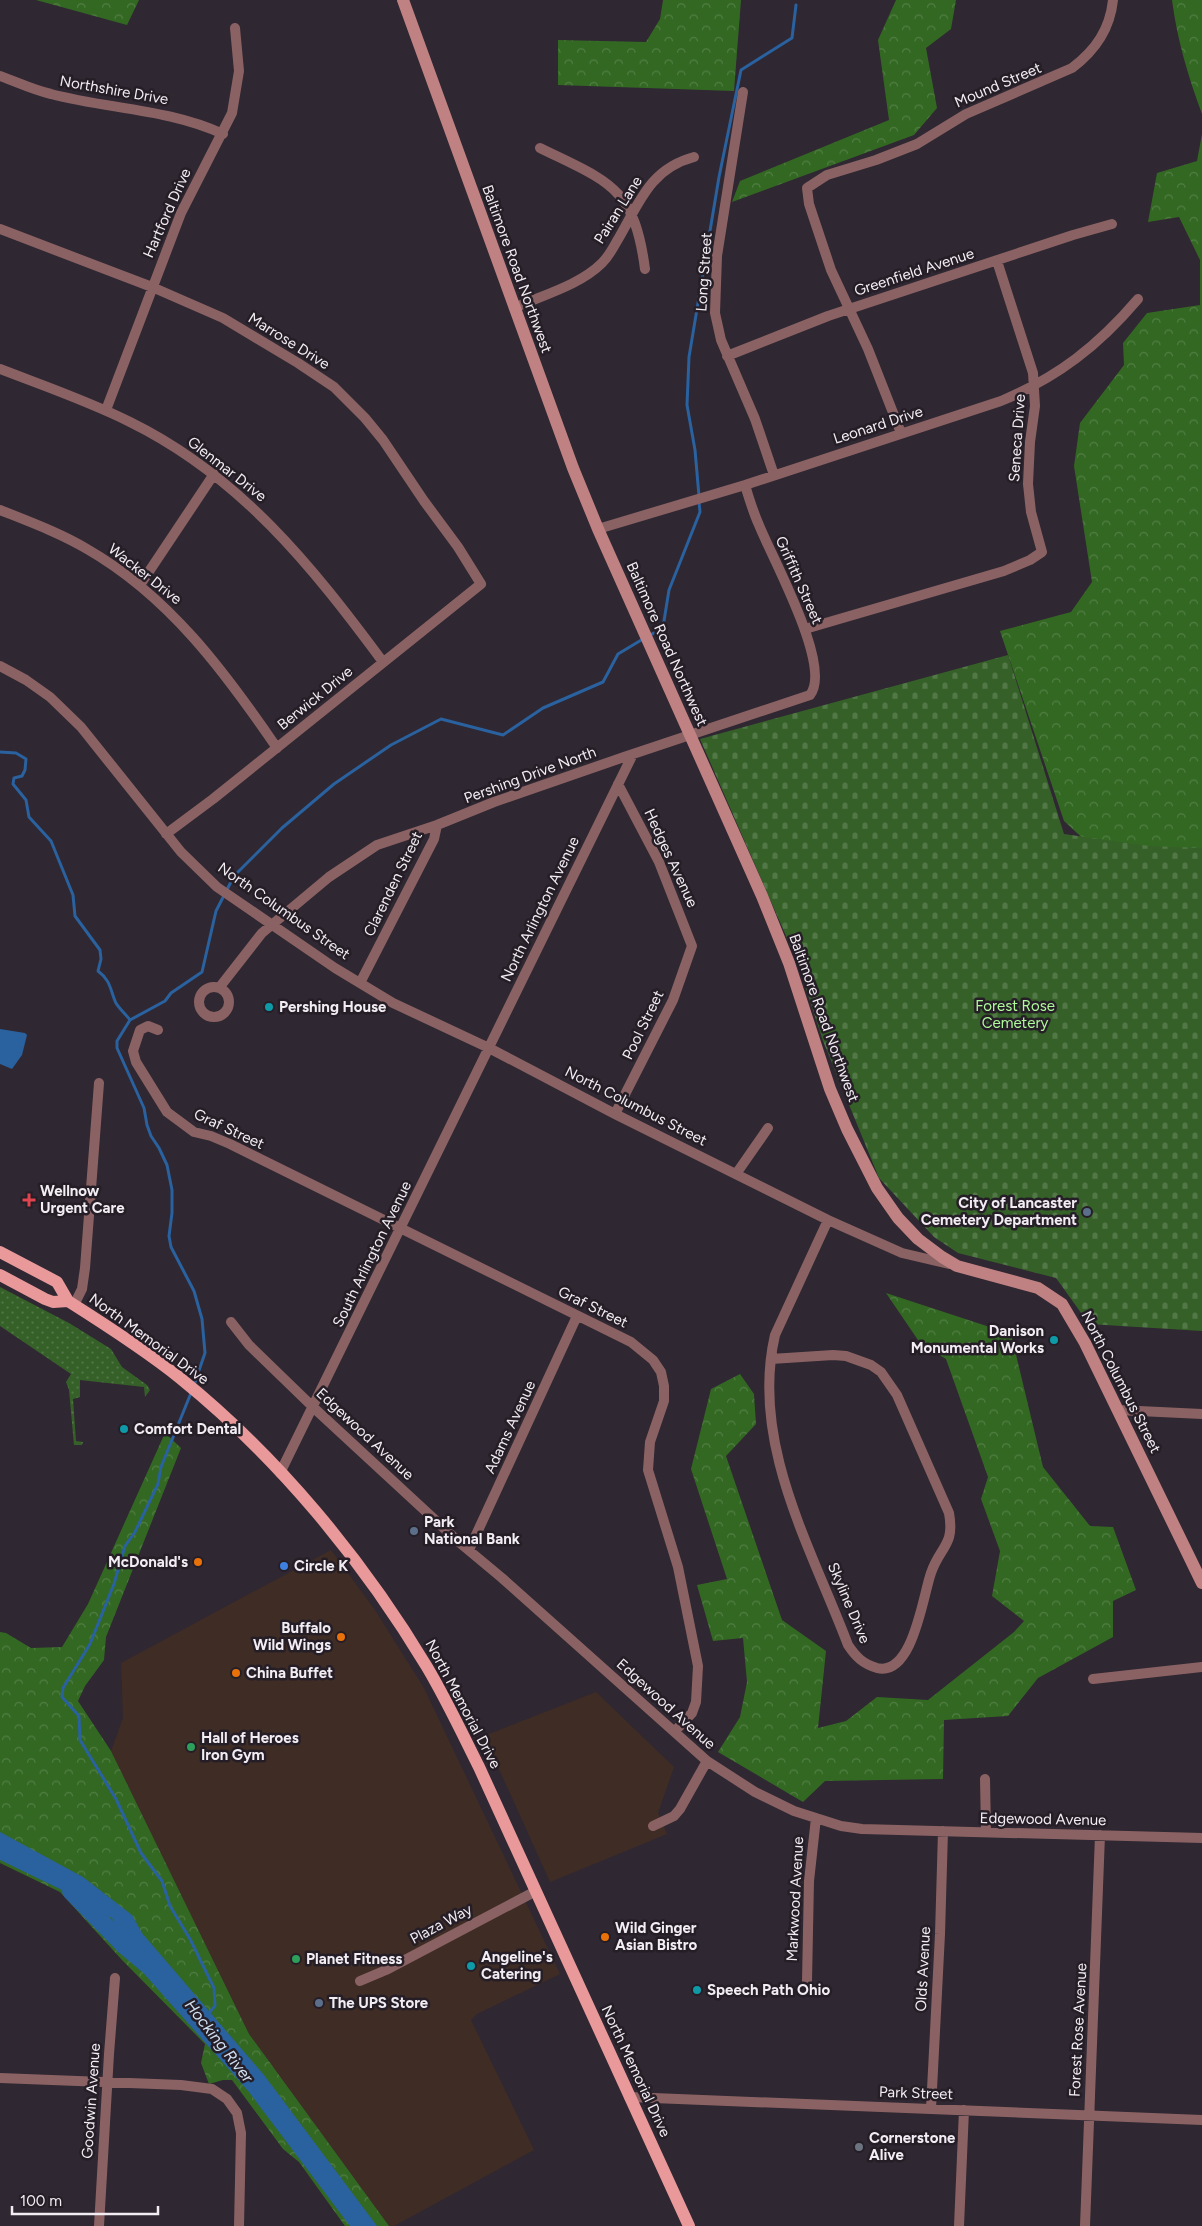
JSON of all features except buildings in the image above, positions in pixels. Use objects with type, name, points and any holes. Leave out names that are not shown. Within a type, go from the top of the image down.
[{"type":"main road","name":"Baltimore Road Northwest","points":[[403,0],[573,468],[598,529],[762,896],[789,963],[830,1089],[866,1169],[889,1206],[905,1225],[930,1248],[957,1266]]},
{"type":"main road","name":"North Memorial Drive","points":[[0,1252],[57,1282],[71,1303],[178,1376],[215,1408],[304,1498],[368,1578],[426,1665],[479,1767],[689,2226]]},
{"type":"main road","name":"North Columbus Street","points":[[957,1266],[1038,1288],[1062,1304],[1077,1329],[1118,1410],[1202,1583]]},
{"type":"main road","name":"North Memorial Drive","points":[[0,1275],[45,1299],[53,1302],[71,1303]]},
{"type":"street","name":"Mound Street","points":[[850,310],[821,243],[809,204],[807,188],[818,180],[839,170],[876,160],[917,144],[966,114],[1072,68],[1094,49],[1102,37],[1109,21],[1113,0]]},
{"type":"street","name":"Hartford Drive","points":[[106,410],[188,196],[223,134],[232,113],[238,86],[239,56],[235,28]]},
{"type":"street","name":"Northshire Drive","points":[[0,76],[50,94],[179,117],[206,125],[223,134]]},
{"type":"street","name":"Long Street","points":[[743,92],[715,280],[715,313],[727,356],[755,419],[774,475]]},
{"type":"street","points":[[540,148],[601,179],[622,197],[632,214],[639,232],[645,269]]},
{"type":"street","name":"Pairan Lane","points":[[514,308],[578,279],[602,263],[611,252],[643,194],[661,173],[673,164],[694,157]]},
{"type":"street","name":"Greenfield Avenue","points":[[727,356],[850,310],[1073,235],[1112,224]]},
{"type":"street","name":"Marrose Drive","points":[[0,229],[191,303],[248,332],[306,368],[345,397],[383,440],[458,547],[481,584]]},
{"type":"street","name":"Seneca Drive","points":[[805,629],[1004,571],[1024,563],[1042,552],[1031,512],[1028,484],[1035,386],[1028,356],[997,261]]},
{"type":"street","name":"Leonard Drive","points":[[598,529],[745,485],[1001,401],[1035,386],[1087,351],[1138,299]]},
{"type":"street","points":[[850,310],[902,433]]},
{"type":"street","name":"Glenmar Drive","points":[[0,369],[106,410],[162,439],[239,493],[279,533],[383,662]]},
{"type":"street","points":[[140,585],[214,474]]},
{"type":"street","name":"Griffith Street","points":[[745,485],[758,524],[805,629],[815,662],[815,689]]},
{"type":"street","name":"Wacker Drive","points":[[0,510],[40,525],[80,545],[140,585],[182,624],[242,697],[277,748]]},
{"type":"street","name":"Berwick Drive","points":[[166,834],[277,748],[481,584]]},
{"type":"street","name":"North Columbus Street","points":[[0,666],[38,688],[81,727],[166,834],[201,873],[224,892],[360,983],[393,1003],[489,1048],[615,1114],[828,1220],[902,1252],[957,1266]]},
{"type":"street","name":"Pershing Drive North","points":[[219,988],[257,940],[272,925],[329,877],[377,845],[633,754],[798,700],[810,695],[815,689]]},
{"type":"street","name":"North Arlington Avenue","points":[[489,1048],[633,754]]},
{"type":"street","name":"Hedges Avenue","points":[[618,784],[659,862],[692,946]]},
{"type":"street","name":"Clarenden Street","points":[[360,983],[434,839],[437,825]]},
{"type":"street","name":"Pool Street","points":[[615,1114],[673,1000],[692,946]]},
{"type":"street","name":"Graf Street","points":[[158,1030],[153,1026],[144,1026],[137,1036],[133,1051],[136,1062],[167,1112],[194,1132],[211,1136],[230,1144],[631,1342],[653,1360],[661,1372],[664,1386],[664,1401],[650,1442],[648,1470],[676,1558],[698,1666],[696,1702],[692,1713],[674,1730]]},
{"type":"street","name":"South Arlington Avenue","points":[[280,1473],[314,1408],[489,1048]]},
{"type":"street","points":[[71,1303],[82,1289],[85,1268],[99,1083]]},
{"type":"street","points":[[736,1174],[768,1128]]},
{"type":"street","name":"Skyline Drive","points":[[770,1359],[833,1355],[846,1356],[871,1364],[882,1372],[897,1395],[949,1513],[951,1534],[948,1543],[931,1572],[911,1642],[900,1660],[885,1668],[880,1669],[866,1664],[855,1656],[848,1645],[791,1503],[772,1420],[769,1391],[770,1359],[778,1328],[828,1220]]},
{"type":"street","name":"Adams Avenue","points":[[469,1550],[577,1316]]},
{"type":"street","name":"Edgewood Avenue","points":[[231,1322],[249,1345],[314,1408],[469,1550],[707,1761],[755,1792],[794,1811],[841,1826],[862,1829],[1202,1838]]},
{"type":"street","points":[[1118,1410],[1202,1414]]},
{"type":"street","points":[[1093,1679],[1202,1667]]},
{"type":"street","points":[[653,1826],[667,1821],[680,1810],[707,1761]]},
{"type":"street","points":[[985,1778],[986,1832]]},
{"type":"street","name":"Markwood Avenue","points":[[807,1982],[809,1881],[816,1818]]},
{"type":"street","name":"Olds Avenue","points":[[932,2109],[943,1831]]},
{"type":"street","name":"Forest Rose Avenue","points":[[1084,2226],[1100,1835]]},
{"type":"street","name":"Plaza Way","points":[[360,1981],[386,1970],[536,1891]]},
{"type":"street","name":"Goodwin Avenue","points":[[99,2226],[116,1978]]},
{"type":"street","points":[[0,2078],[148,2083],[212,2089],[227,2099],[241,2126],[239,2226]]},
{"type":"street","name":"Park Street","points":[[629,2097],[1202,2120]]},
{"type":"street","points":[[959,2226],[964,2110]]},
{"type":"shaded area","points":[[331,1550],[375,1610],[424,1688],[560,1974],[477,2014],[471,2020],[534,2150],[394,2226],[389,2226],[249,2034],[111,1751],[123,1718],[121,1663]]},
{"type":"shaded area","points":[[596,1692],[674,1767],[658,1813],[667,1834],[550,1882],[484,1736]]},
{"type":"green space","points":[[36,0],[139,0],[127,25]]},
{"type":"green space","points":[[663,0],[741,0],[734,91],[558,85],[558,40],[646,42],[660,19]]},
{"type":"green space","points":[[896,0],[956,0],[951,29],[926,48],[937,108],[914,135],[732,202],[740,181],[889,120],[878,40]]},
{"type":"green space","points":[[1172,0],[1202,0],[1202,114],[1184,57]]},
{"type":"green space","points":[[1202,134],[1202,855],[1090,845],[1064,821],[1000,631],[1071,612],[1092,582],[1074,466],[1080,423],[1124,365],[1123,343],[1147,313],[1200,305],[1200,260],[1179,217],[1148,222],[1157,173],[1197,161]]},
{"type":"green space","name":"Forest Rose Cemetery","points":[[1008,655],[1064,834],[1149,846],[1202,848],[1202,1331],[1089,1324],[1056,1278],[958,1253],[934,1237],[879,1178],[823,1041],[797,961],[700,739]]},
{"type":"green space","points":[[0,1287],[69,1323],[111,1349],[122,1367],[147,1385],[150,1390],[145,1397],[144,1387],[80,1380],[80,1397],[73,1399],[76,1441],[83,1442],[82,1445],[74,1445],[69,1390],[66,1382],[71,1374],[0,1326]]},
{"type":"green space","points":[[886,1293],[1011,1334],[1043,1467],[1090,1526],[1113,1527],[1136,1590],[1113,1601],[1113,1637],[1038,1678],[1008,1716],[944,1720],[943,1779],[825,1781],[803,1802],[718,1752],[740,1717],[747,1682],[743,1638],[713,1641],[697,1585],[727,1579],[691,1469],[711,1389],[740,1374],[754,1394],[756,1424],[726,1456],[782,1620],[826,1651],[818,1728],[846,1721],[877,1697],[928,1700],[1014,1632],[1024,1621],[992,1596],[1000,1551],[981,1499],[988,1477],[946,1359],[920,1343]]},
{"type":"green space","points":[[165,1433],[181,1448],[106,1637],[104,1660],[85,1686],[78,1701],[111,1751],[249,2034],[389,2226],[345,2226],[299,2162],[283,2149],[232,2080],[223,2080],[209,2084],[201,2063],[205,2044],[122,1960],[60,1892],[0,1863],[0,1632],[6,1633],[31,1648],[62,1647],[88,1604]]},
{"type":"water","points":[[0,1029],[25,1033],[27,1035],[22,1055],[12,1069],[0,1064]]},
{"type":"water","points":[[0,1832],[83,1877],[132,1915],[142,1933],[264,2075],[377,2226],[350,2226],[249,2092],[131,1959],[127,1941],[116,1930],[112,1918],[74,1902],[62,1890],[0,1860]]},
{"type":"waterway","points":[[699,496],[695,450],[687,405],[689,357],[719,177],[741,70],[792,38],[796,5]]},
{"type":"waterway","points":[[649,636],[663,627],[669,590],[700,512],[699,502]]},
{"type":"waterway","points":[[130,1020],[165,1001],[171,993],[202,972],[216,911],[234,876],[282,828],[334,784],[391,745],[441,719],[503,735],[543,708],[603,682],[618,654],[643,639]]},
{"type":"waterway","points":[[0,752],[16,753],[26,759],[25,770],[22,776],[14,778],[13,784],[26,800],[29,817],[51,841],[73,895],[75,916],[100,950],[101,959],[98,971],[111,988],[116,1003],[130,1020],[117,1041],[117,1048],[144,1108],[151,1136],[167,1165],[172,1190],[169,1236],[171,1247],[194,1291],[202,1319],[205,1353],[194,1385]]},
{"type":"waterway","points":[[191,1393],[161,1467],[158,1484],[135,1532],[125,1546],[114,1584],[90,1644],[63,1688],[62,1697],[79,1716],[80,1740],[116,1799],[141,1853],[162,1881],[170,1906],[190,1939],[214,1988],[215,2006],[208,2014]]},
{"type":"waterway","name":"Hocking River","points":[[71,1891],[124,1945],[148,1965]]},
{"type":"place","name":"Pershing House","points":[[269,1007]]},
{"type":"place","name":"Wellnow Urgent Care","points":[[29,1200]]},
{"type":"place","name":"City of Lancaster Cemetery Department","points":[[1087,1212]]},
{"type":"place","name":"Danison Monumental Works","points":[[1054,1340]]},
{"type":"place","name":"Comfort Dental","points":[[124,1429]]},
{"type":"place","name":"Park National Bank","points":[[414,1531]]},
{"type":"place","name":"McDonald's","points":[[198,1562]]},
{"type":"place","name":"Circle K","points":[[284,1566]]},
{"type":"place","name":"Buffalo Wild Wings","points":[[341,1637]]},
{"type":"place","name":"China Buffet","points":[[236,1673]]},
{"type":"place","name":"Hall of Heroes Iron Gym","points":[[191,1747]]},
{"type":"place","name":"Wild Ginger Asian Bistro","points":[[605,1937]]},
{"type":"place","name":"Planet Fitness","points":[[296,1959]]},
{"type":"place","name":"Angeline's Catering","points":[[471,1966]]},
{"type":"place","name":"Speech Path Ohio","points":[[697,1990]]},
{"type":"place","name":"The UPS Store","points":[[319,2003]]},
{"type":"place","name":"Cornerstone Alive","points":[[859,2147]]}]
